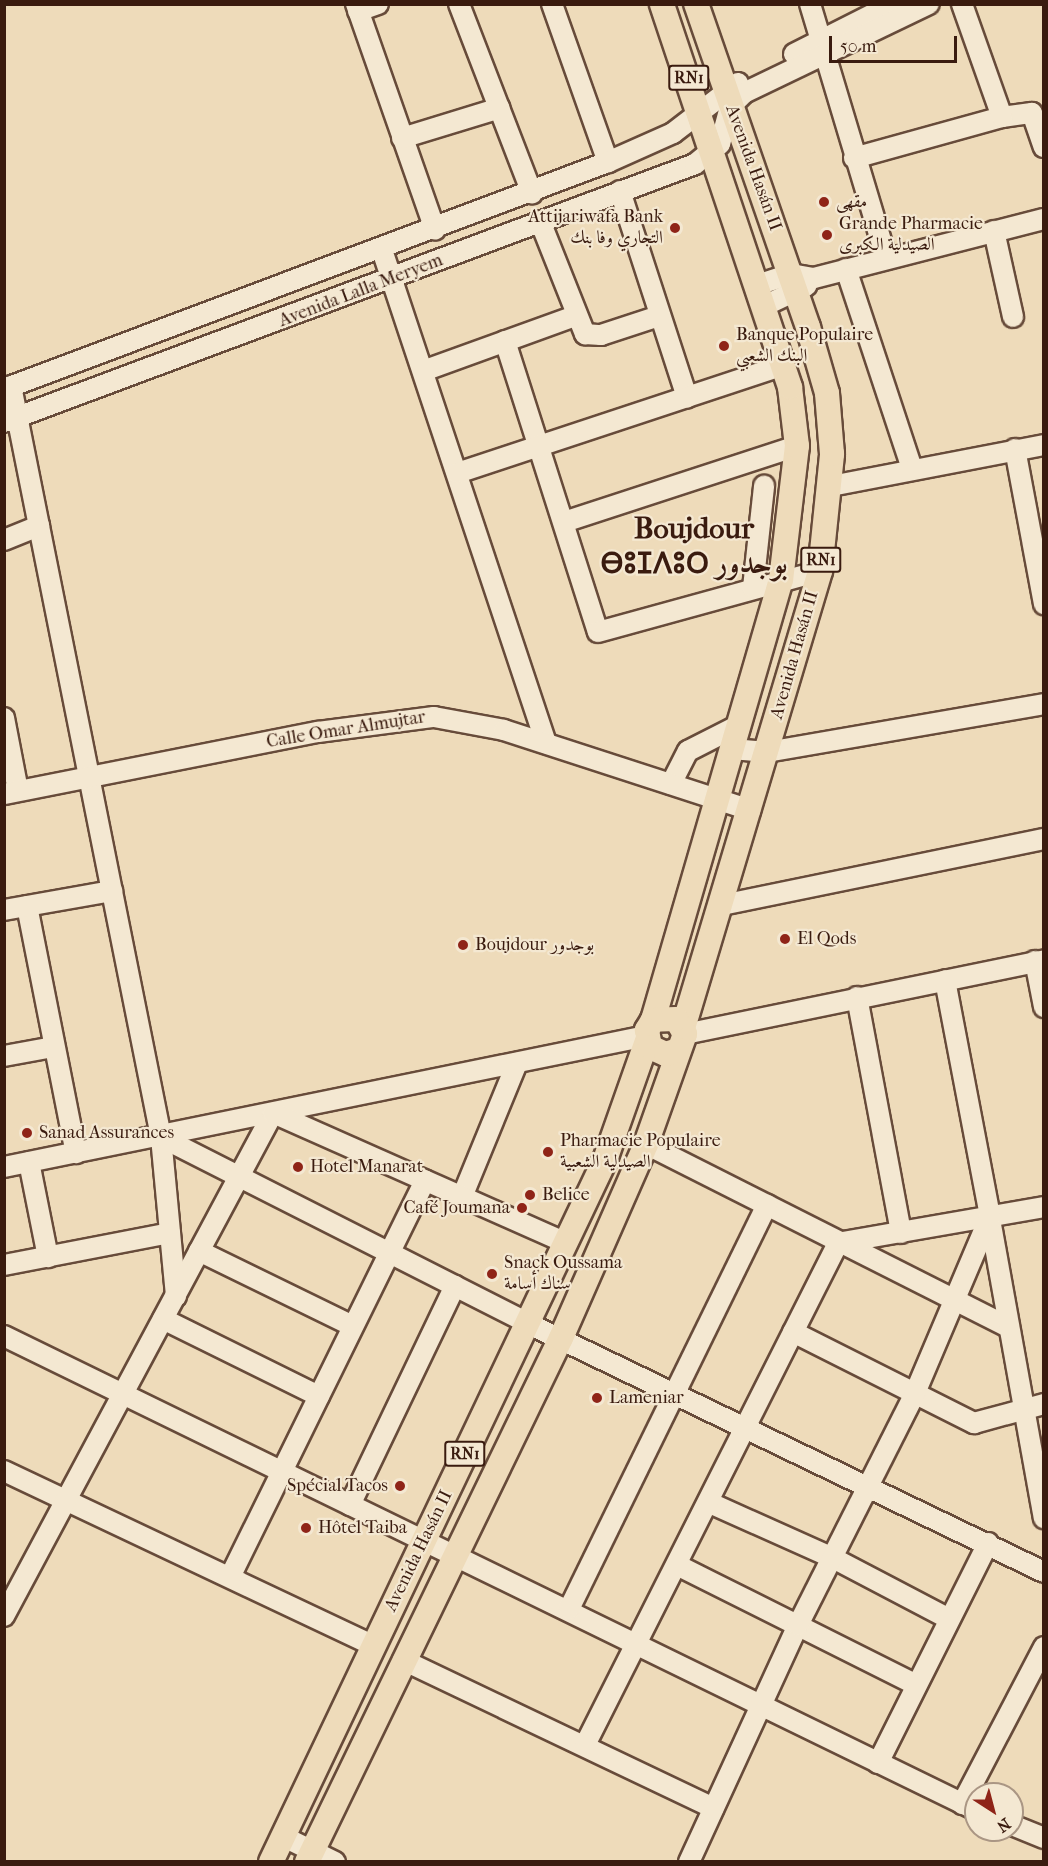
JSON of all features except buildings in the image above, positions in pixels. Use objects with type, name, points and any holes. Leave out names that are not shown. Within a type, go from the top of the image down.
[{"type":"main road","name":"Avenida Hasán II","points":[[271,1862],[605,1160],[649,1032],[781,580],[797,446],[796,411],[714,152],[663,4]]},
{"type":"main road","name":"Avenida Hasán II","points":[[310,1856],[561,1338],[646,1144],[682,1037],[820,571],[831,486],[827,393],[801,282],[727,99],[696,4]]},
{"type":"main road","points":[[670,1016],[682,1037],[660,1054],[649,1032],[670,1016]]},
{"type":"street","points":[[378,4],[357,8],[435,230]]},
{"type":"street","points":[[459,4],[532,193]]},
{"type":"street","points":[[552,4],[608,162]]},
{"type":"street","points":[[810,4],[854,158],[886,257]]},
{"type":"street","points":[[824,47],[892,4]]},
{"type":"street","points":[[824,47],[929,4]]},
{"type":"street","points":[[962,4],[1002,117]]},
{"type":"street","name":"Avenida Lalla Meryem","points":[[8,388],[382,250],[608,162],[673,133],[700,111],[824,47]]},
{"type":"street","points":[[714,152],[727,99]]},
{"type":"street","points":[[402,138],[500,108]]},
{"type":"street","points":[[854,158],[1002,117],[1032,113],[1044,147]]},
{"type":"street","name":"Avenida Lalla Meryem","points":[[11,420],[390,280],[714,152]]},
{"type":"street","points":[[620,191],[658,316],[687,397]]},
{"type":"street","points":[[760,295],[886,257],[1044,219]]},
{"type":"street","points":[[540,221],[581,330],[594,336],[658,316]]},
{"type":"street","points":[[994,231],[1013,317]]},
{"type":"street","points":[[382,250],[390,280],[423,371],[546,743]]},
{"type":"street","points":[[846,269],[912,469]]},
{"type":"street","points":[[423,371],[574,316]]},
{"type":"street","points":[[505,341],[598,632],[820,571]]},
{"type":"street","points":[[457,473],[538,443],[783,365]]},
{"type":"street","points":[[8,388],[11,420],[39,526],[161,1137],[176,1296]]},
{"type":"street","points":[[831,486],[1044,445]]},
{"type":"street","points":[[564,522],[797,446]]},
{"type":"street","points":[[1015,449],[1044,604]]},
{"type":"street","points":[[753,588],[764,486]]},
{"type":"street","points":[[4,540],[39,526]]},
{"type":"street","points":[[732,749],[767,752],[1044,704]]},
{"type":"street","name":"Calle Omar Almujtar","points":[[11,793],[318,732],[434,717],[546,743],[750,810]]},
{"type":"street","points":[[4,718],[11,793]]},
{"type":"street","points":[[671,784],[688,751],[739,725]]},
{"type":"street","points":[[722,905],[1044,839]]},
{"type":"street","points":[[4,910],[112,891]]},
{"type":"street","points":[[27,906],[52,1047],[76,1153]]},
{"type":"street","points":[[682,1037],[857,997],[1039,960],[1044,1007]]},
{"type":"street","points":[[945,980],[990,1216],[1005,1325],[1044,1518]]},
{"type":"street","points":[[857,997],[901,1233]]},
{"type":"street","points":[[4,1167],[517,1063],[649,1032]]},
{"type":"street","points":[[4,1056],[52,1047]]},
{"type":"street","points":[[462,1197],[517,1063]]},
{"type":"street","points":[[4,1616],[273,1113]]},
{"type":"street","points":[[273,1113],[566,1243]]},
{"type":"street","points":[[161,1137],[527,1323],[988,1543],[1044,1572]]},
{"type":"street","points":[[646,1144],[956,1304],[1005,1325]]},
{"type":"street","points":[[29,1162],[48,1257]]},
{"type":"street","points":[[230,1577],[425,1180]]},
{"type":"street","points":[[569,1609],[678,1394],[767,1205]]},
{"type":"street","points":[[838,1243],[1044,1207]]},
{"type":"street","points":[[688,1862],[798,1625],[915,1394],[956,1304],[990,1216]]},
{"type":"street","points":[[4,1265],[170,1233]]},
{"type":"street","points":[[585,1745],[635,1644],[710,1503],[838,1243]]},
{"type":"street","points":[[200,1251],[353,1326]]},
{"type":"street","points":[[350,1505],[455,1286]]},
{"type":"street","points":[[163,1319],[319,1396]]},
{"type":"street","points":[[793,1332],[974,1423],[1023,1407],[1044,1404]]},
{"type":"street","points":[[4,1336],[454,1556],[569,1609],[635,1644],[964,1805]]},
{"type":"street","points":[[4,1471],[374,1646]]},
{"type":"street","points":[[710,1503],[833,1558],[949,1619]]},
{"type":"street","points":[[878,1763],[913,1683],[988,1543]]},
{"type":"street","points":[[677,1565],[913,1683]]},
{"type":"street","points":[[981,1782],[1044,1647]]},
{"type":"street","points":[[403,1660],[713,1808]]},
{"type":"street","points":[[1024,1830],[1044,1838]]},
{"type":"street","points":[[282,1836],[310,1856],[335,1862]]},
{"type":"place","name":"مقهى","points":[[824,202]]},
{"type":"place","name":"Attijariwafa Bank التجاري وفا بنك","points":[[675,228]]},
{"type":"place","name":"Grande Pharmacie الصيدلية الكبرى","points":[[827,235]]},
{"type":"place","name":"Banque Populaire البنك الشعبي","points":[[724,346]]},
{"type":"place","name":"El Qods","points":[[785,939]]},
{"type":"place","name":"Boujdour بوجدور","points":[[463,945]]},
{"type":"place","name":"Sanad Assurances","points":[[27,1133]]},
{"type":"place","name":"Pharmacie Populaire الصيدلية الشعبية","points":[[548,1152]]},
{"type":"place","name":"Hotel Manarat","points":[[298,1167]]},
{"type":"place","name":"Belice","points":[[530,1195]]},
{"type":"place","name":"Café Joumana","points":[[522,1208]]},
{"type":"place","name":"Snack Oussama سناك أسامة","points":[[492,1274]]},
{"type":"place","name":"Lameniar","points":[[597,1398]]},
{"type":"place","name":"Spécial Tacos","points":[[400,1486]]},
{"type":"place","name":"Hôtel Taiba","points":[[306,1528]]},
{"type":"district","name":"Boujdour ⴱⵓⵊⴷⵓⵔ بوجدور","points":[[694,546]]}]
